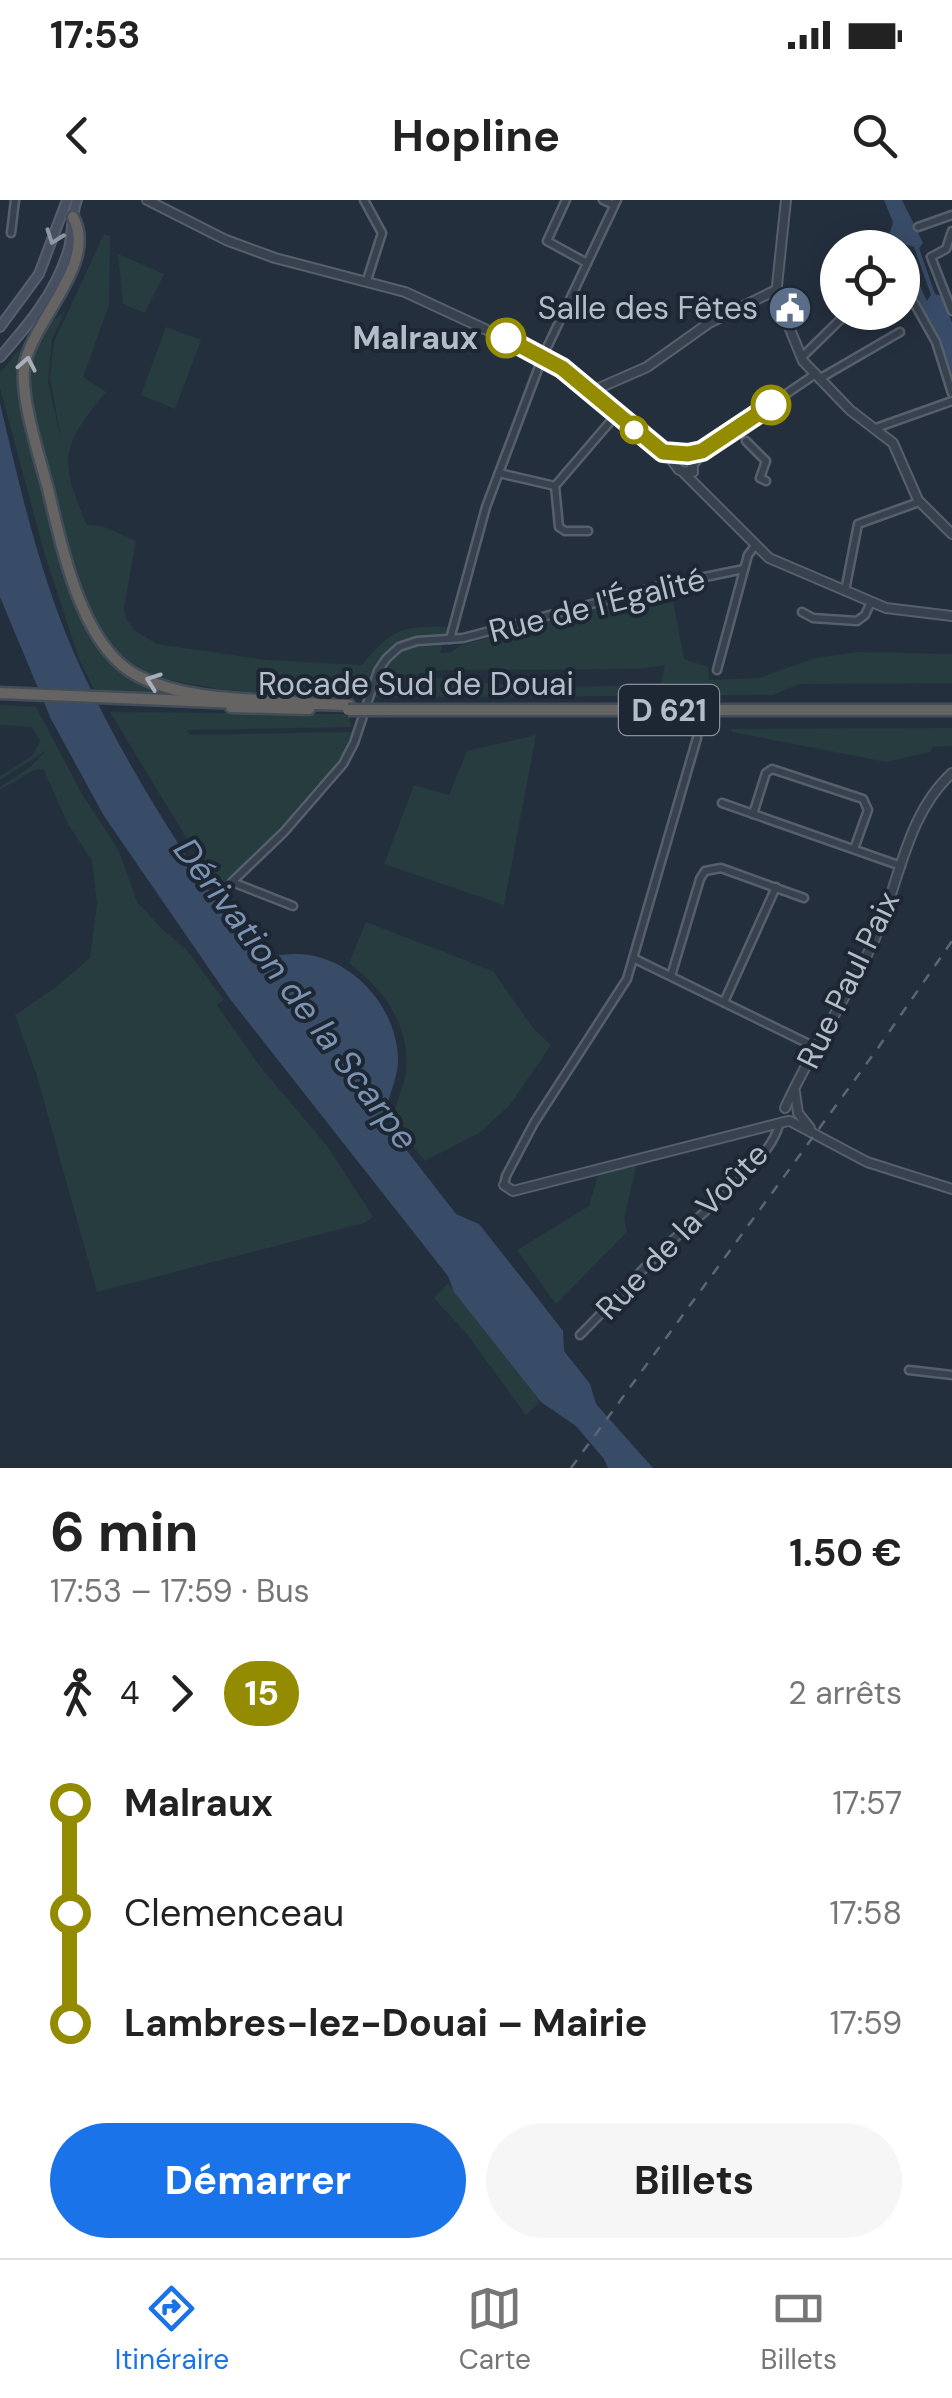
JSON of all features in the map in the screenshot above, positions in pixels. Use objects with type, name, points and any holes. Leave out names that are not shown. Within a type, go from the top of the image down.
[{"type":"highway","points":[[73,217],[81,234],[79,247],[67,279],[30,347],[24,377],[55,518],[96,634],[117,662],[154,682],[201,693],[318,704]]},
{"type":"highway","name":"Rocade Sud de Douai","points":[[0,696],[386,708],[952,707]]},
{"type":"highway","name":"Rocade Sud de Douai","points":[[110,702],[348,707]]},
{"type":"main road","points":[[0,326],[39,274],[67,200]]},
{"type":"main road","points":[[0,357],[55,284],[68,251],[77,200]]},
{"type":"street","points":[[10,233],[15,200]]},
{"type":"street","points":[[147,200],[206,232],[260,254],[366,280],[440,306],[543,356],[663,452],[772,560],[896,611],[952,616]]},
{"type":"street","points":[[364,200],[382,233],[366,280]]},
{"type":"street","points":[[566,200],[547,241],[587,262]]},
{"type":"street","points":[[450,639],[483,516],[543,356],[616,203],[603,200]]},
{"type":"street","points":[[786,200],[776,290],[779,307],[802,358],[850,410],[900,452],[920,502],[952,534]]},
{"type":"street","points":[[918,227],[952,216]]},
{"type":"street","points":[[952,231],[946,250],[932,257],[952,311]]},
{"type":"street","points":[[589,391],[652,364],[718,318],[776,290]]},
{"type":"street","points":[[876,428],[952,397],[936,344],[920,314]]},
{"type":"street","points":[[802,358],[830,330]]},
{"type":"street","points":[[680,468],[694,466],[708,448],[816,377],[900,332]]},
{"type":"street","points":[[570,374],[605,383]]},
{"type":"street","points":[[602,402],[600,393],[605,383]]},
{"type":"street","points":[[588,531],[565,531],[560,527],[556,521],[555,486],[616,414]]},
{"type":"street","points":[[736,428],[766,461],[760,478],[766,481]]},
{"type":"street","points":[[680,468],[678,458],[708,448]]},
{"type":"street","points":[[663,452],[685,454],[703,492]]},
{"type":"street","points":[[499,473],[555,486]]},
{"type":"street","points":[[845,590],[858,524],[920,502]]},
{"type":"street","points":[[717,670],[754,546]]},
{"type":"street","name":"Rue de l'Égalité","points":[[294,906],[232,882],[284,832],[343,764],[376,678],[390,654],[411,642],[450,639],[656,586],[744,570]]},
{"type":"street","points":[[802,612],[813,618],[858,621],[871,602]]},
{"type":"street","points":[[504,1185],[534,1123],[622,990],[635,959],[697,738]]},
{"type":"street","points":[[752,814],[770,770],[863,798],[868,805],[854,850]]},
{"type":"street","name":"Rue Paul Paix","points":[[504,1185],[513,1191],[768,1126],[785,1117],[798,1083],[876,936],[925,805],[952,773]]},
{"type":"street","points":[[722,804],[901,866]]},
{"type":"street","points":[[671,976],[700,876],[705,871],[718,868],[804,898]]},
{"type":"street","points":[[724,1002],[776,887]]},
{"type":"street","points":[[635,959],[816,1048]]},
{"type":"street","name":"Rue Paul Paix","points":[[797,1111],[798,1083]]},
{"type":"street","points":[[785,1117],[797,1111],[814,1133]]},
{"type":"street","points":[[785,1117],[867,1162],[952,1189]]},
{"type":"street","name":"Rue de la Voûte","points":[[580,1336],[666,1247],[743,1176],[774,1139],[785,1117]]},
{"type":"street","points":[[909,1370],[952,1375]]},
{"type":"green space","points":[[104,234],[110,236],[109,305],[83,377],[106,392],[72,441],[69,469],[87,525],[102,526],[136,541],[124,608],[126,619],[134,630],[157,644],[266,660],[362,665],[390,636],[409,629],[449,627],[440,653],[450,653],[461,645],[671,589],[684,659],[708,667],[709,680],[759,678],[815,658],[857,652],[952,654],[952,683],[799,684],[773,695],[338,698],[224,690],[170,680],[163,694],[96,693],[79,659],[44,552],[0,388],[0,372],[27,341],[65,311],[52,339],[48,382],[62,444],[50,378],[54,342]],"holes":[[[665,665],[661,683],[537,686],[475,683],[415,674],[446,670],[641,669]]]},
{"type":"green space","points":[[118,254],[164,274],[145,313],[123,304]]},
{"type":"green space","points":[[166,327],[201,340],[175,409],[141,395]]},
{"type":"green space","points":[[0,705],[36,707],[81,792],[119,851],[137,902],[186,949],[224,1000],[217,1005],[258,1064],[328,1147],[373,1217],[364,1223],[97,1292],[36,1073],[15,1015],[90,958],[97,903],[92,861],[67,822],[44,770],[36,769],[0,790],[47,750],[0,780],[0,776],[32,756],[40,741],[32,727],[0,725]]},
{"type":"green space","points":[[110,712],[349,714],[351,727],[187,730],[190,735],[353,732],[312,798],[218,890]]},
{"type":"green space","points":[[952,728],[952,746],[933,747],[930,752],[886,762],[731,729]]},
{"type":"green space","points":[[536,735],[504,905],[384,864],[414,785],[449,795],[467,751]]},
{"type":"green space","points":[[366,922],[493,971],[533,1028],[551,1045],[509,1106],[479,1133],[425,1161],[393,1123],[405,1077],[405,1042],[400,1027],[385,998],[349,963]]},
{"type":"green space","points":[[637,1163],[624,1219],[627,1232],[556,1304],[517,1250],[589,1206],[599,1172]]},
{"type":"green space","points":[[448,1283],[540,1401],[526,1415],[466,1333],[434,1298]]},
{"type":"water","points":[[884,200],[902,200],[917,230],[891,230],[893,222]]},
{"type":"water","points":[[920,251],[935,294],[941,296],[952,322],[952,374],[932,323],[920,310],[920,286],[927,301],[931,295],[920,264]]},
{"type":"water","name":"Dérivation de la Scarpe","points":[[0,403],[34,540],[56,608],[100,708],[162,817],[254,954],[300,954],[337,964],[368,988],[380,1003],[389,1020],[398,1058],[387,1125],[456,1214],[479,1224],[532,1291],[563,1331],[564,1351],[590,1384],[596,1404],[653,1468],[608,1468],[576,1426],[541,1402],[454,1292],[448,1276],[230,999],[104,816],[51,719],[0,597]]},
{"type":"railway","points":[[571,1468],[952,941]]},
{"type":"bus line","name":"15","points":[[506,338],[562,368],[663,452],[702,451],[771,405]]},
{"type":"place","name":"Salle des Fêtes","points":[[790,308]]},
{"type":"place","name":"Malraux","points":[[506,338]]}]
